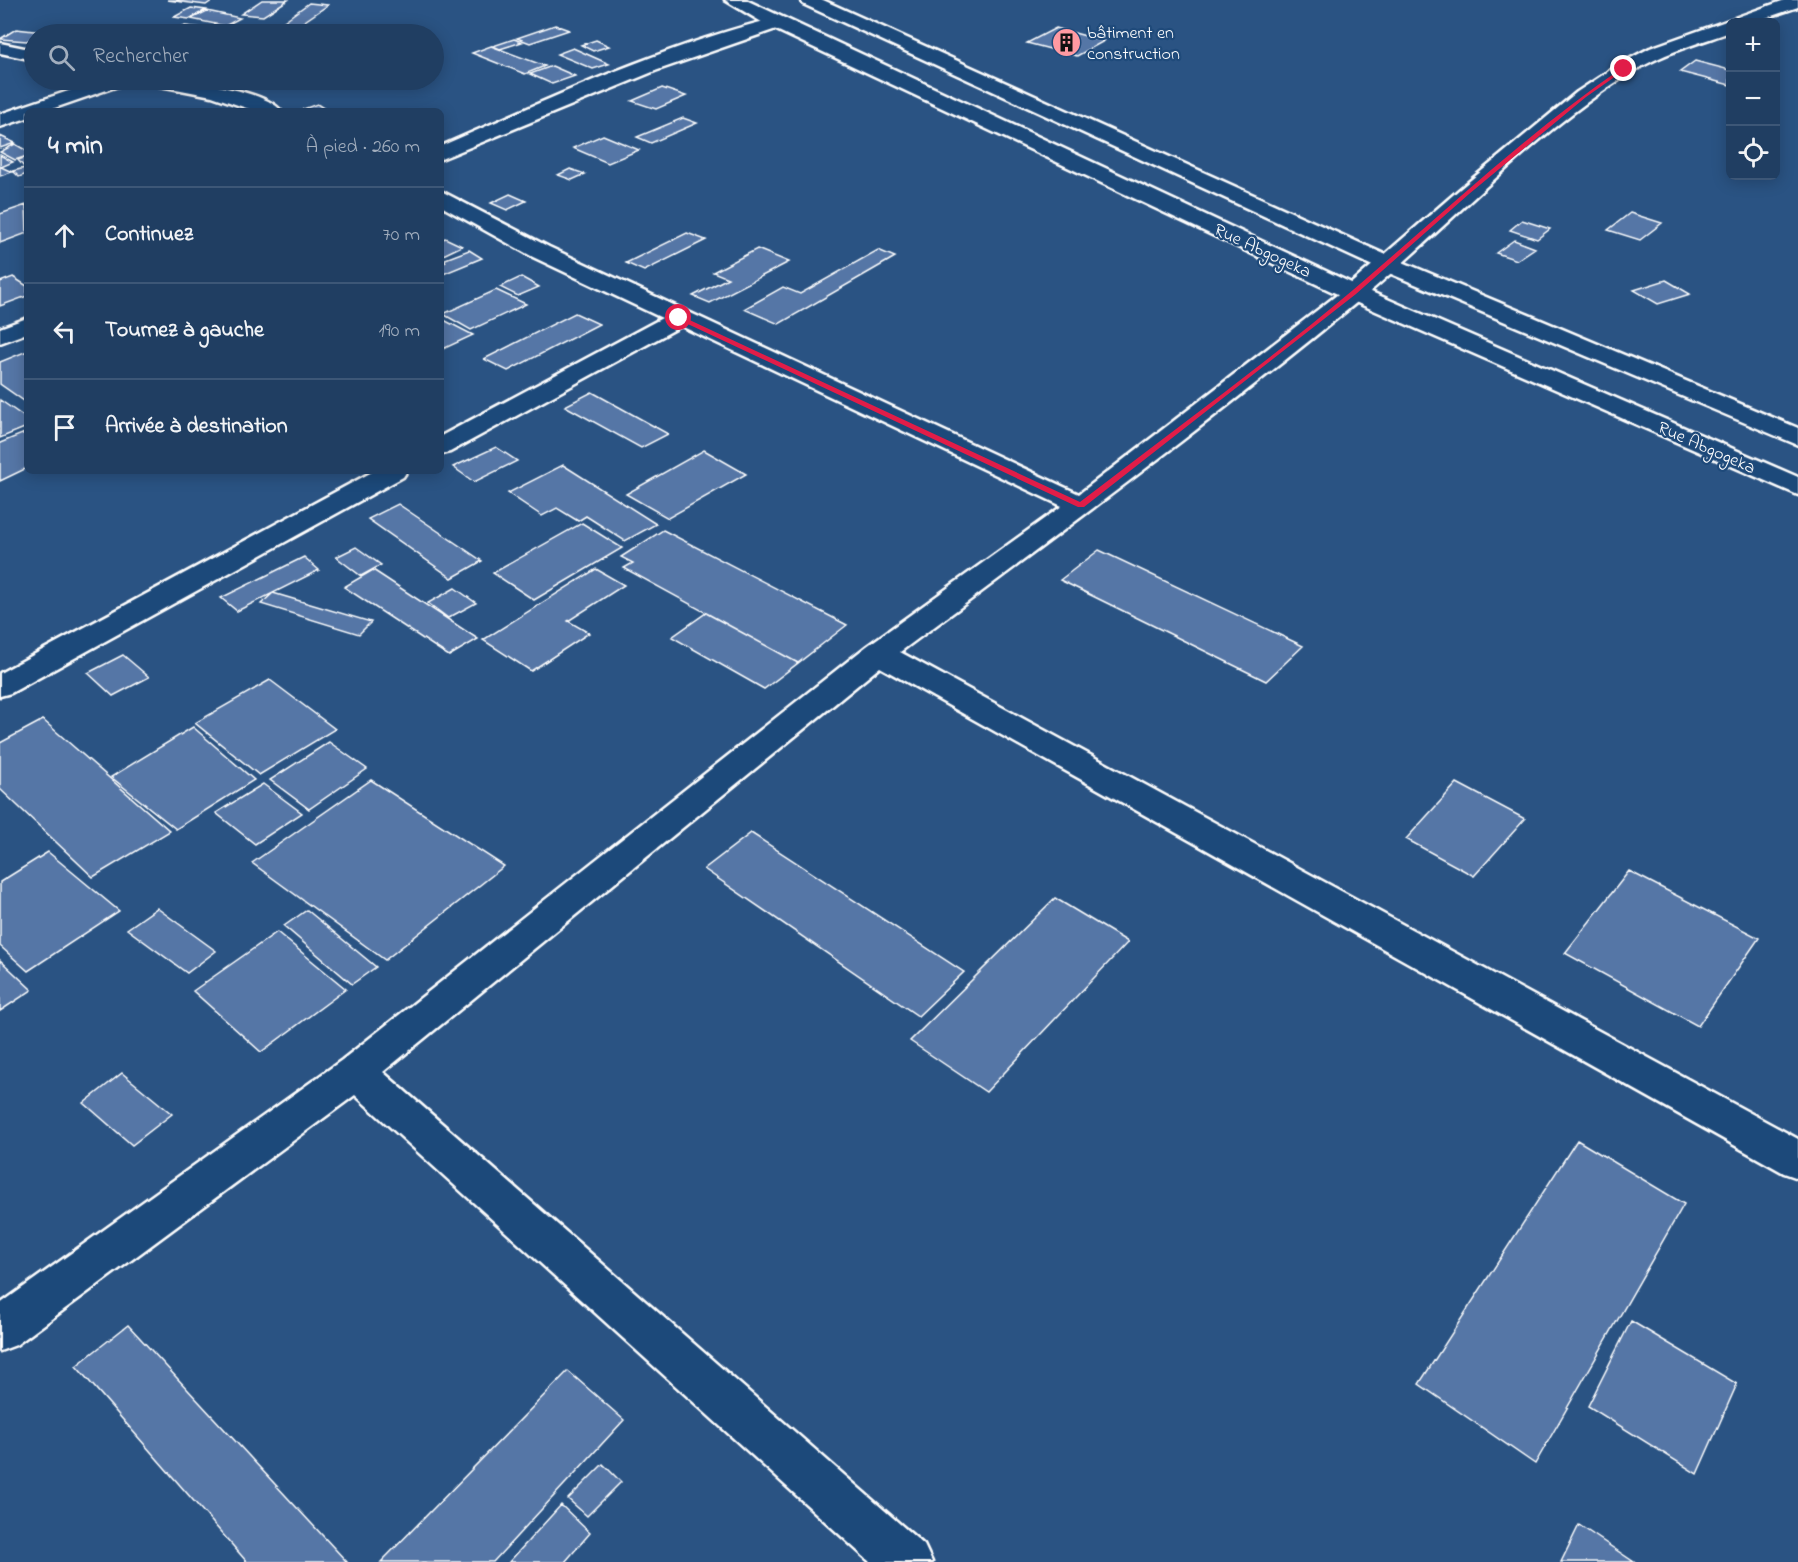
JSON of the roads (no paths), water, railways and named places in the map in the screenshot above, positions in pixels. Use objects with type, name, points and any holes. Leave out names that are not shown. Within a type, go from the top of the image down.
[{"type":"street","name":"Rue Abgogeka","points":[[733,0],[776,23],[1354,293],[1798,487]]},
{"type":"street","name":"Rue Abgogeka","points":[[809,0],[1385,263],[1798,437]]},
{"type":"street","points":[[1750,18],[1798,1]]},
{"type":"street","points":[[444,152],[578,94],[699,48],[776,23]]},
{"type":"street","points":[[0,1330],[356,1072],[878,653],[1081,505],[1354,293],[1385,263],[1584,96],[1614,75],[1656,52],[1726,28]]},
{"type":"street","points":[[0,48],[24,53]]},
{"type":"street","points":[[36,108],[88,90]]},
{"type":"street","points":[[217,90],[265,108]]},
{"type":"street","points":[[0,121],[24,112]]},
{"type":"street","points":[[444,199],[541,252],[1081,505]]},
{"type":"street","points":[[444,444],[679,318]]},
{"type":"street","points":[[0,336],[24,326]]},
{"type":"street","points":[[0,686],[389,474]]},
{"type":"street","points":[[878,653],[1798,1160]]},
{"type":"street","points":[[356,1072],[907,1562]]},
{"type":"place","name":"bâtiment en construction","points":[[1066,42]]}]
